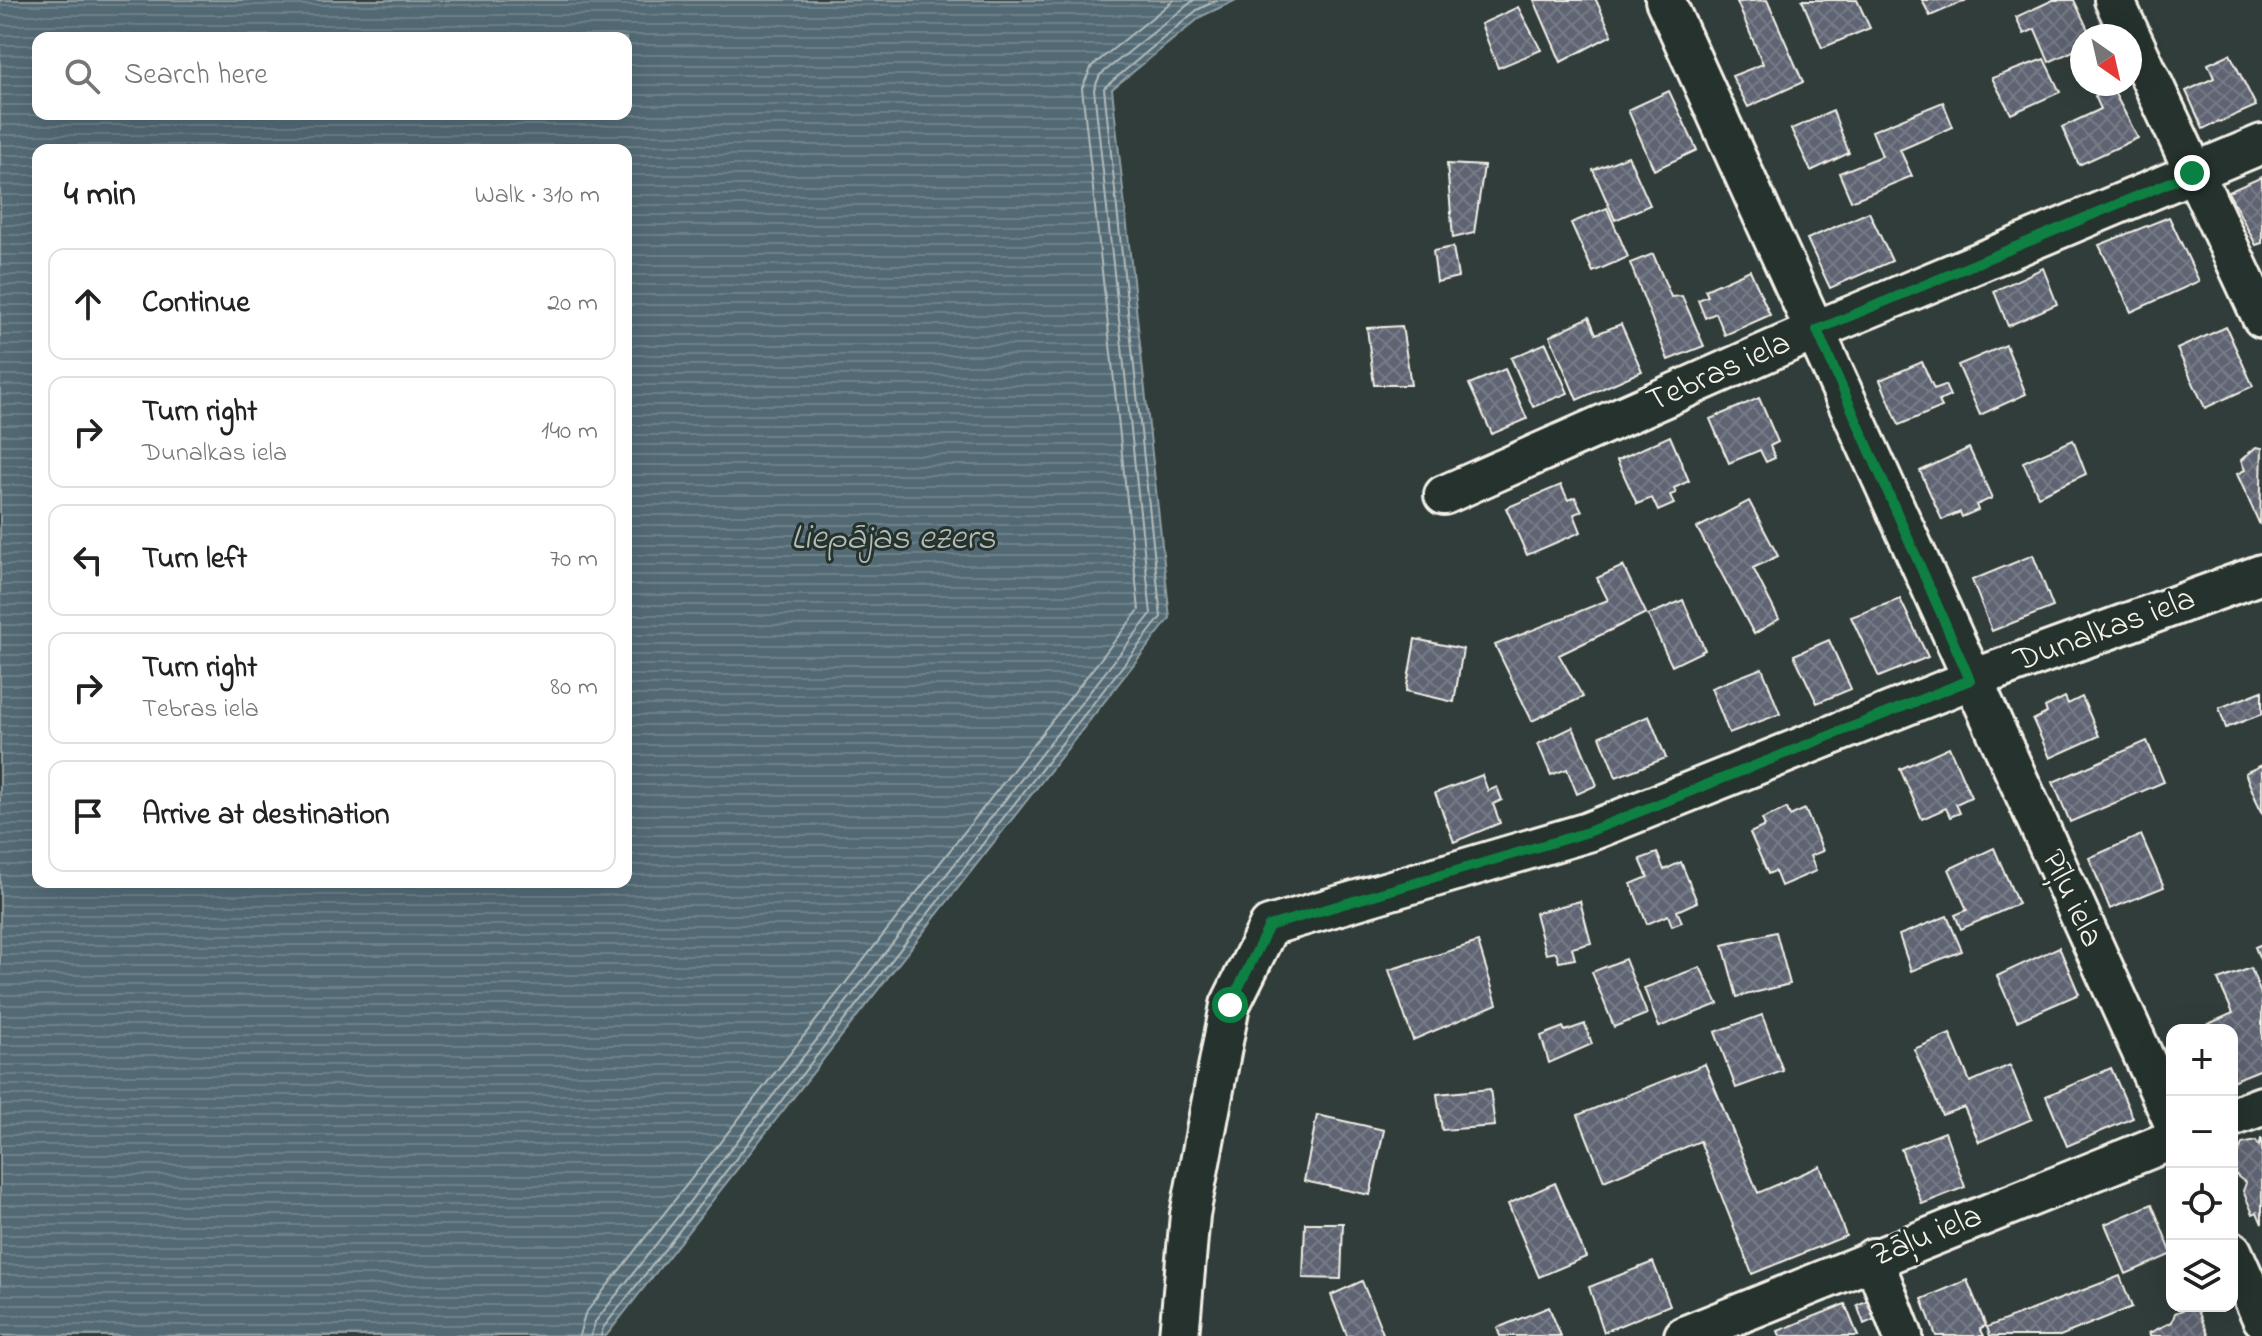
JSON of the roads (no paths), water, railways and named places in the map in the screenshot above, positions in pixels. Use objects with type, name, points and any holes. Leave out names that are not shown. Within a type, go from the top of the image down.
[{"type":"street","name":"Pīļu iela","points":[[1665,0],[1817,330],[1970,680],[2166,1106]]},
{"type":"street","points":[[2114,0],[2262,318]]},
{"type":"street","name":"Tebras iela","points":[[1444,495],[1817,330],[2262,144]]},
{"type":"street","name":"Dunalkas iela","points":[[1179,1336],[1190,1215],[1230,1005],[1269,926],[1588,832],[1970,680],[2262,574]]},
{"type":"street","points":[[2238,1115],[2262,1106]]},
{"type":"street","name":"Zāļu iela","points":[[1684,1336],[2166,1142]]},
{"type":"street","points":[[1873,1258],[1903,1336]]},
{"type":"street","points":[[2238,1264],[2262,1318]]},
{"type":"water","name":"Liepājas ezers","points":[[0,0],[1236,0],[1202,16],[1112,89],[1170,618],[606,1336],[0,1336]]}]
